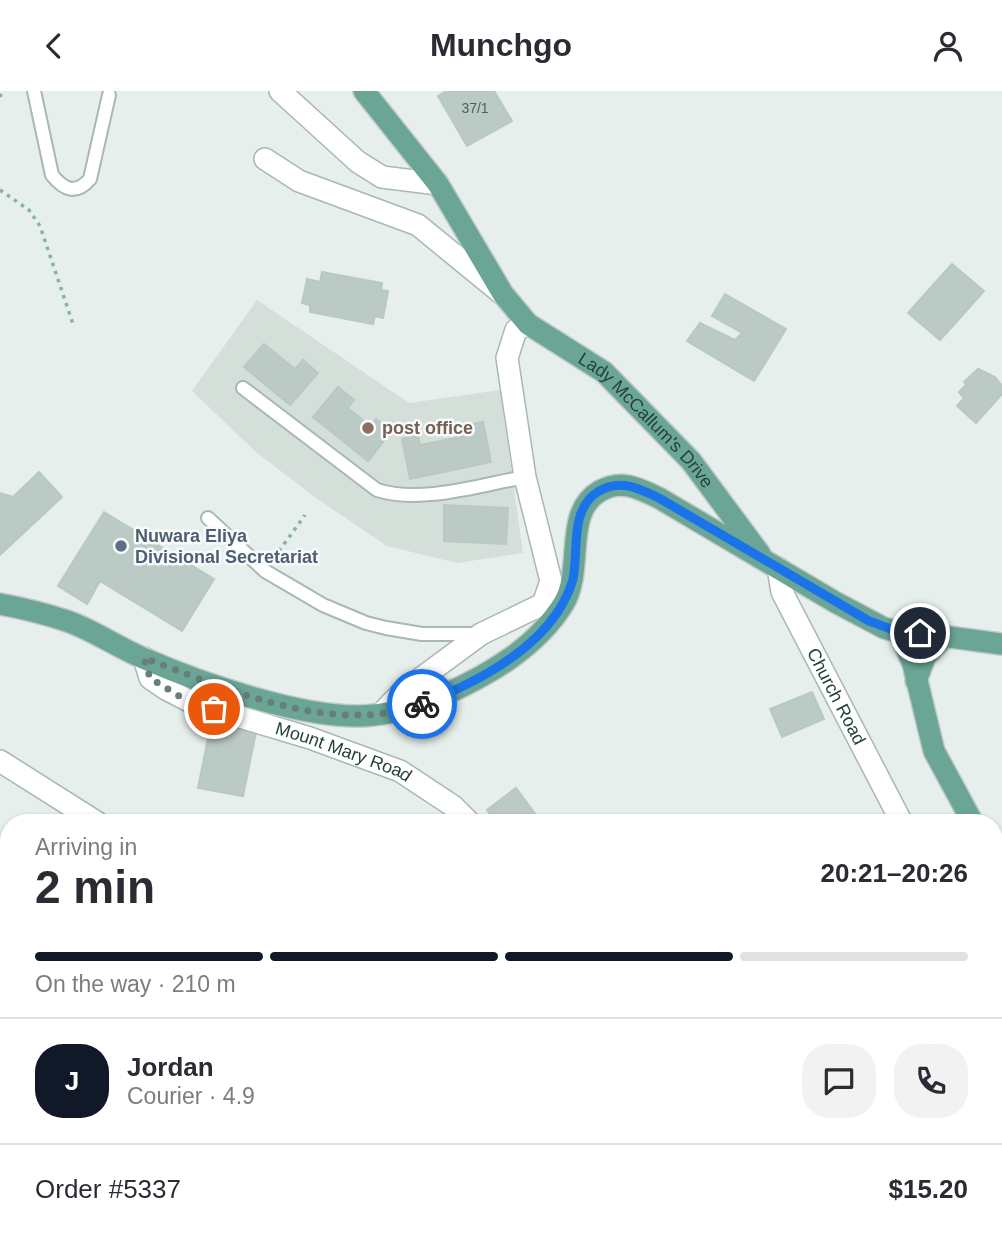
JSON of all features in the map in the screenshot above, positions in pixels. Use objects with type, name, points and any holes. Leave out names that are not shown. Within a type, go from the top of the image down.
[{"type":"main road","name":"Lady McCallum's Drive","points":[[371,92],[438,184],[503,294],[528,324],[604,372],[691,461],[772,564],[869,621],[899,632],[1002,644]]},
{"type":"main road","points":[[0,604],[68,621],[144,658],[228,689],[299,708],[338,715],[381,714],[416,706],[468,683],[526,648],[542,632],[566,599],[572,581],[581,512],[585,503],[606,488],[621,484],[636,487],[772,564]]},
{"type":"main road","points":[[899,632],[913,664],[934,751],[968,814]]},
{"type":"main road","points":[[916,681],[925,657],[945,636]]},
{"type":"street","points":[[280,91],[358,162],[382,177],[438,184]]},
{"type":"street","points":[[265,159],[299,181],[418,225],[503,294]]},
{"type":"street","points":[[381,714],[401,693],[481,634],[543,604],[551,580],[525,477],[507,358],[516,330],[528,324]]},
{"type":"street","name":"Church Road","points":[[772,564],[782,592],[897,814]]},
{"type":"street","name":"Mount Mary Road","points":[[144,658],[150,678],[193,703],[310,738],[400,771],[461,814]]},
{"type":"street","points":[[0,761],[84,814]]},
{"type":"lane","points":[[34,91],[52,175],[61,186],[71,189],[83,187],[90,180],[109,95]]},
{"type":"lane","points":[[243,388],[377,490],[391,495],[426,495],[525,477]]},
{"type":"lane","points":[[208,518],[265,571],[323,605],[366,623],[422,634],[481,634]]},
{"type":"path","points":[[0,97],[2,91]]},
{"type":"path","points":[[0,190],[29,210],[40,226],[73,324]]},
{"type":"path","points":[[265,571],[305,515]]},
{"type":"shaded area","name":"post office","points":[[257,300],[409,403],[500,390],[523,553],[457,563],[387,546],[316,498],[256,452],[192,391]]},
{"type":"building","points":[[446,91],[494,91],[512,121],[467,146],[438,96]]},
{"type":"building","points":[[952,264],[984,291],[940,340],[908,313]]},
{"type":"building","points":[[322,272],[382,283],[381,290],[388,291],[383,318],[375,316],[373,324],[310,312],[310,305],[302,303],[307,279],[320,282]]},
{"type":"building","points":[[725,294],[786,329],[754,381],[687,341],[700,323],[735,340],[742,333],[712,316]]},
{"type":"building","points":[[264,344],[295,369],[303,360],[318,373],[290,405],[244,367]]},
{"type":"building","points":[[978,369],[995,377],[1002,386],[1002,394],[976,423],[957,406],[964,398],[959,392],[966,385],[964,382]]},
{"type":"building","points":[[338,387],[354,400],[348,408],[370,426],[376,419],[392,431],[368,461],[313,417]]},
{"type":"building","points":[[483,422],[491,462],[410,479],[402,439],[418,435],[420,445],[466,436],[464,426]]},
{"type":"building","points":[[39,472],[62,497],[0,555],[0,493],[13,497]]},
{"type":"building","points":[[444,505],[508,508],[506,544],[444,541]]},
{"type":"building","name":"Nuwara Eliya Divisional Secretariat","points":[[104,512],[214,579],[182,631],[100,581],[87,604],[58,586]]},
{"type":"building","points":[[812,692],[824,719],[782,737],[770,709]]},
{"type":"building","points":[[211,723],[256,732],[243,796],[198,788]]},
{"type":"building","points":[[516,788],[535,814],[490,814],[487,810]]},
{"type":"way so far","points":[[214,709],[193,703],[150,678],[144,658],[228,689],[329,714],[381,714],[422,704]]},
{"type":"place","name":"post office","points":[[368,428]]},
{"type":"place","name":"Nuwara Eliya Divisional Secretariat","points":[[121,546]]},
{"type":"route","points":[[422,704],[468,683],[504,662],[526,648],[542,632],[566,599],[572,581],[578,524],[585,503],[606,488],[621,484],[636,487],[659,498],[869,621],[899,632],[920,633]]}]
